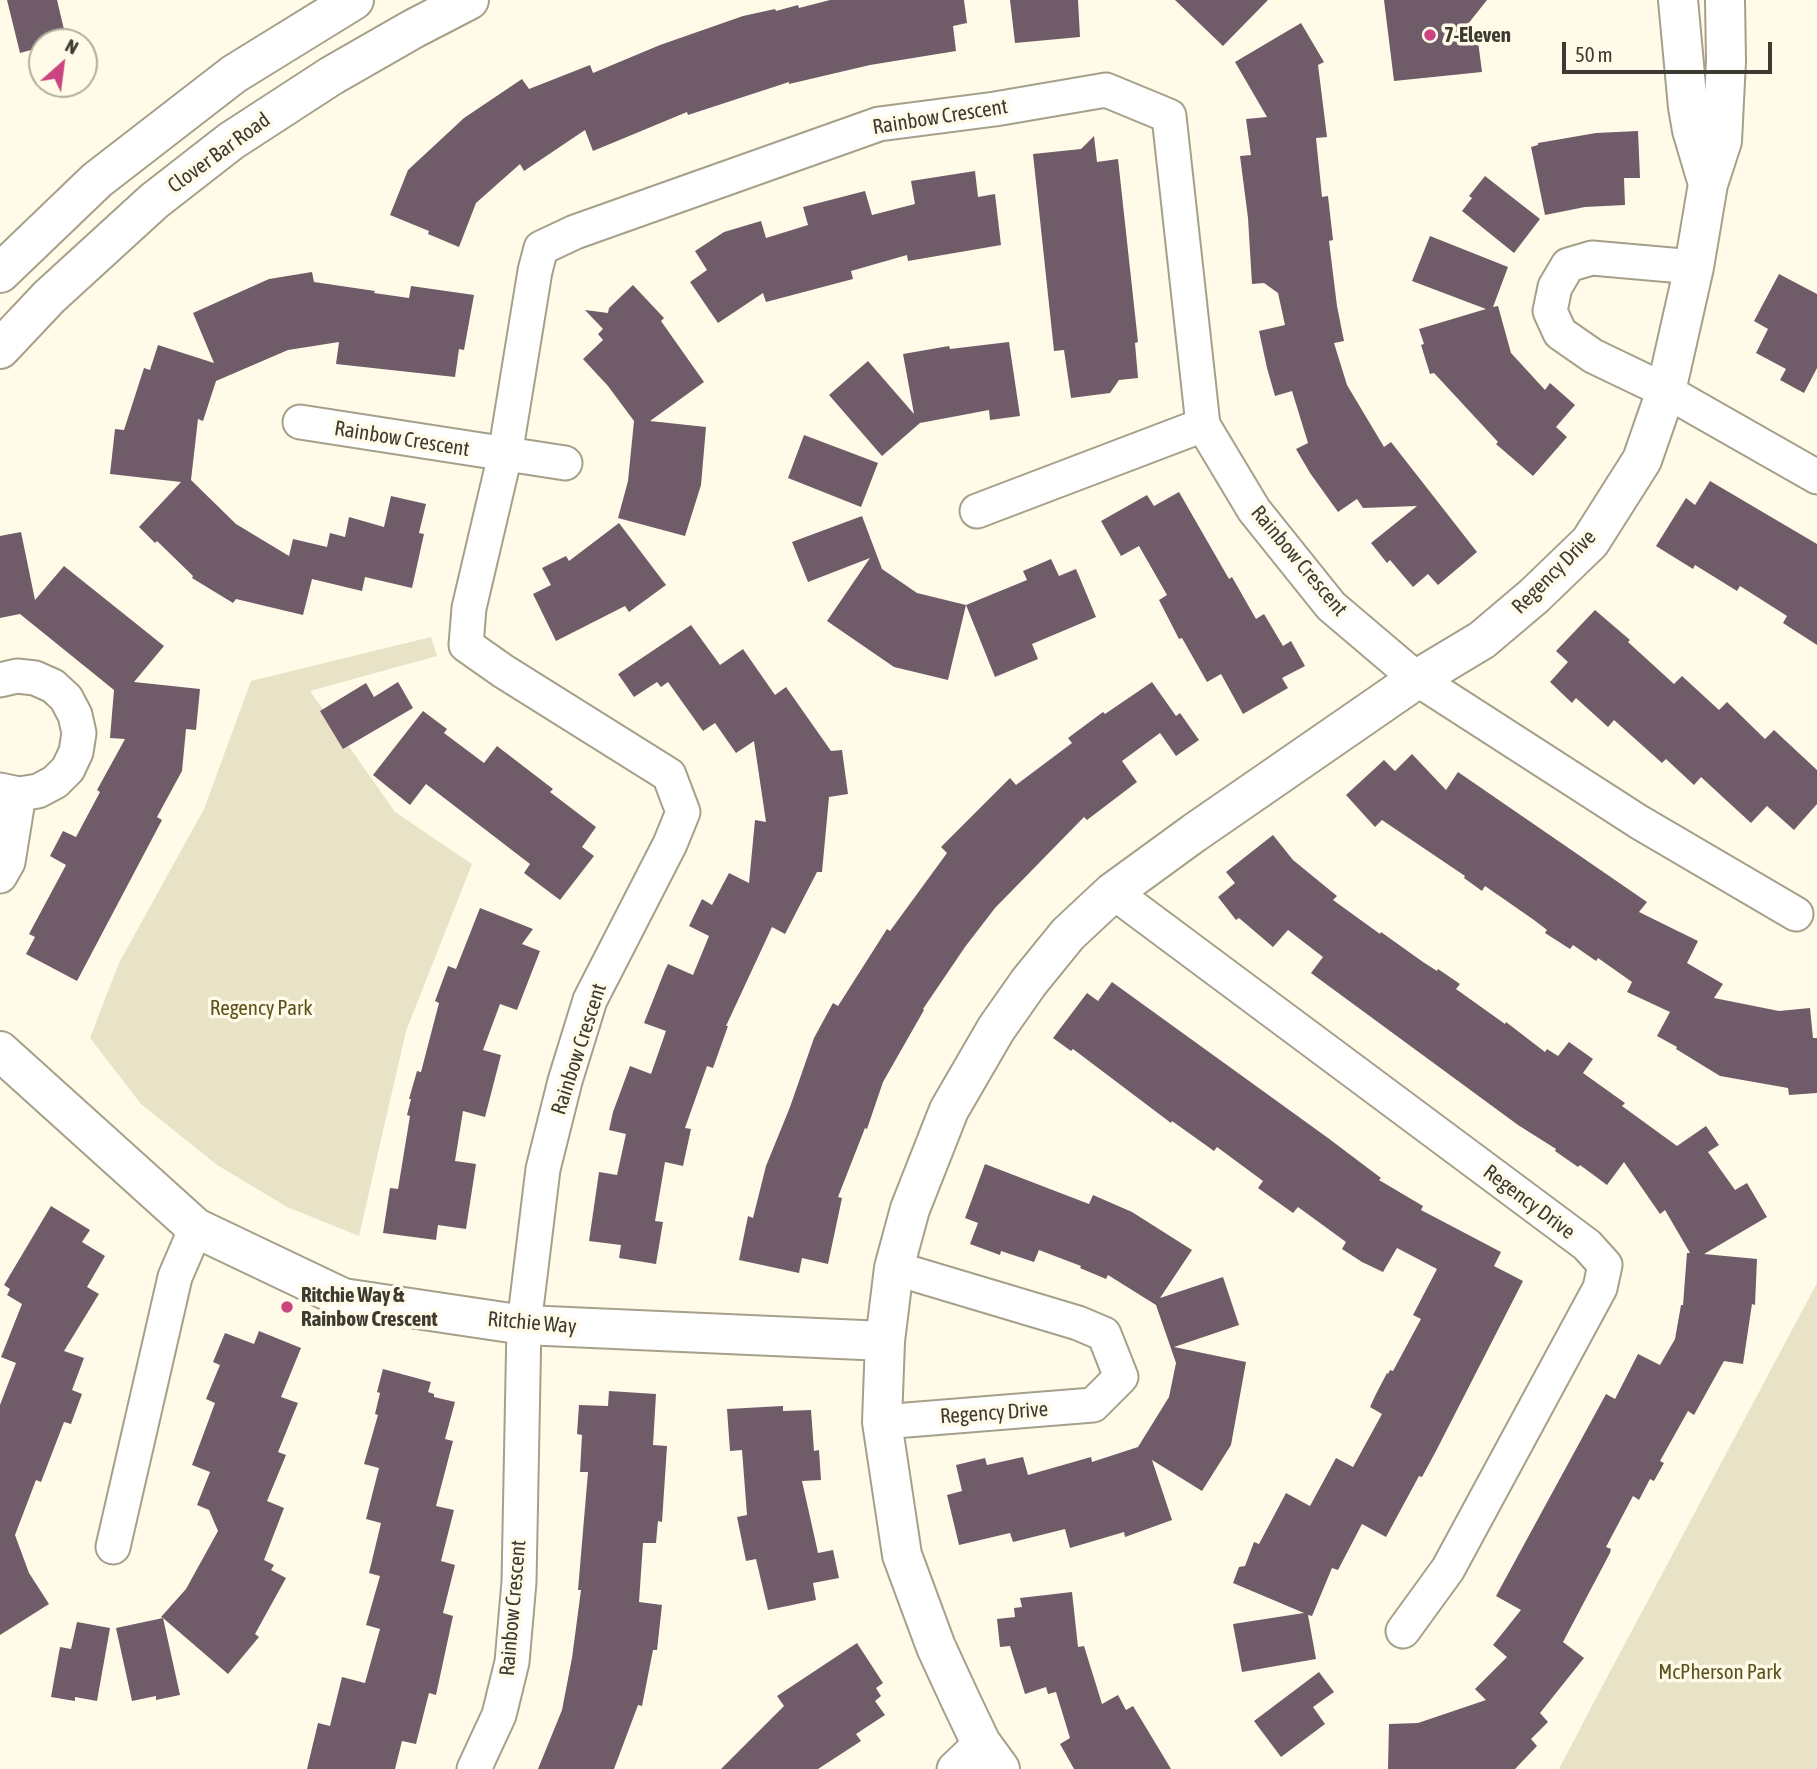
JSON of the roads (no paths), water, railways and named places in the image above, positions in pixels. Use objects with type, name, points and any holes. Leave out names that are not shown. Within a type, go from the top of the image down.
[{"type":"street","points":[[0,273],[97,180],[213,90],[234,74],[354,0]]},
{"type":"street","name":"Clover Bar Road","points":[[0,349],[49,297],[154,201],[231,141],[343,69],[470,0]]},
{"type":"street","name":"Regency Drive","points":[[1678,0],[1688,107],[1708,184]]},
{"type":"street","name":"Regency Drive","points":[[954,1769],[990,1756],[936,1647],[902,1555],[882,1422],[885,1341],[894,1268],[910,1209],[950,1110],[996,1029],[1029,982],[1068,934],[1113,892],[1417,679],[1482,640],[1534,596],[1590,542],[1642,460],[1666,391],[1694,267],[1708,184],[1722,141],[1726,61],[1725,0]]},
{"type":"street","name":"Rainbow Crescent","points":[[474,1769],[499,1715],[512,1662],[519,1582],[524,1325],[543,1169],[565,1081],[590,1000],[670,844],[683,812],[669,775],[466,645],[469,608],[505,455],[541,248],[575,232],[878,124],[995,109],[1106,90],[1169,116],[1203,425],[1254,510],[1331,606],[1417,679]]},
{"type":"street","points":[[1694,267],[1592,258],[1568,265],[1555,287],[1550,312],[1560,333],[1593,356],[1666,391],[1817,477]]},
{"type":"street","name":"Rainbow Crescent","points":[[300,422],[565,463]]},
{"type":"street","points":[[977,510],[1203,425]]},
{"type":"street","points":[[0,680],[16,676],[35,678],[52,686],[66,698],[75,715],[79,733],[76,752],[68,769],[55,782],[38,790],[10,792],[8,862],[0,876]]},
{"type":"street","points":[[1417,679],[1639,822],[1796,914]]},
{"type":"street","name":"Regency Drive","points":[[1113,892],[1587,1245],[1605,1265],[1600,1289],[1448,1569],[1403,1631]]},
{"type":"street","name":"Ritchie Way","points":[[0,1051],[196,1228],[343,1298],[524,1325],[885,1341]]},
{"type":"street","points":[[113,1547],[175,1277],[196,1228]]},
{"type":"street","name":"Regency Drive","points":[[882,1422],[1093,1405],[1121,1377],[1104,1334],[1079,1323],[894,1268]]},
{"type":"place","name":"7-Eleven","points":[[1430,35]]},
{"type":"place","name":"Ritchie Way & Rainbow Crescent","points":[[287,1307]]},
{"type":"park label","name":"Regency Park","points":[[261,1008]]},
{"type":"park label","name":"McPherson Park","points":[[1720,1672]]}]
